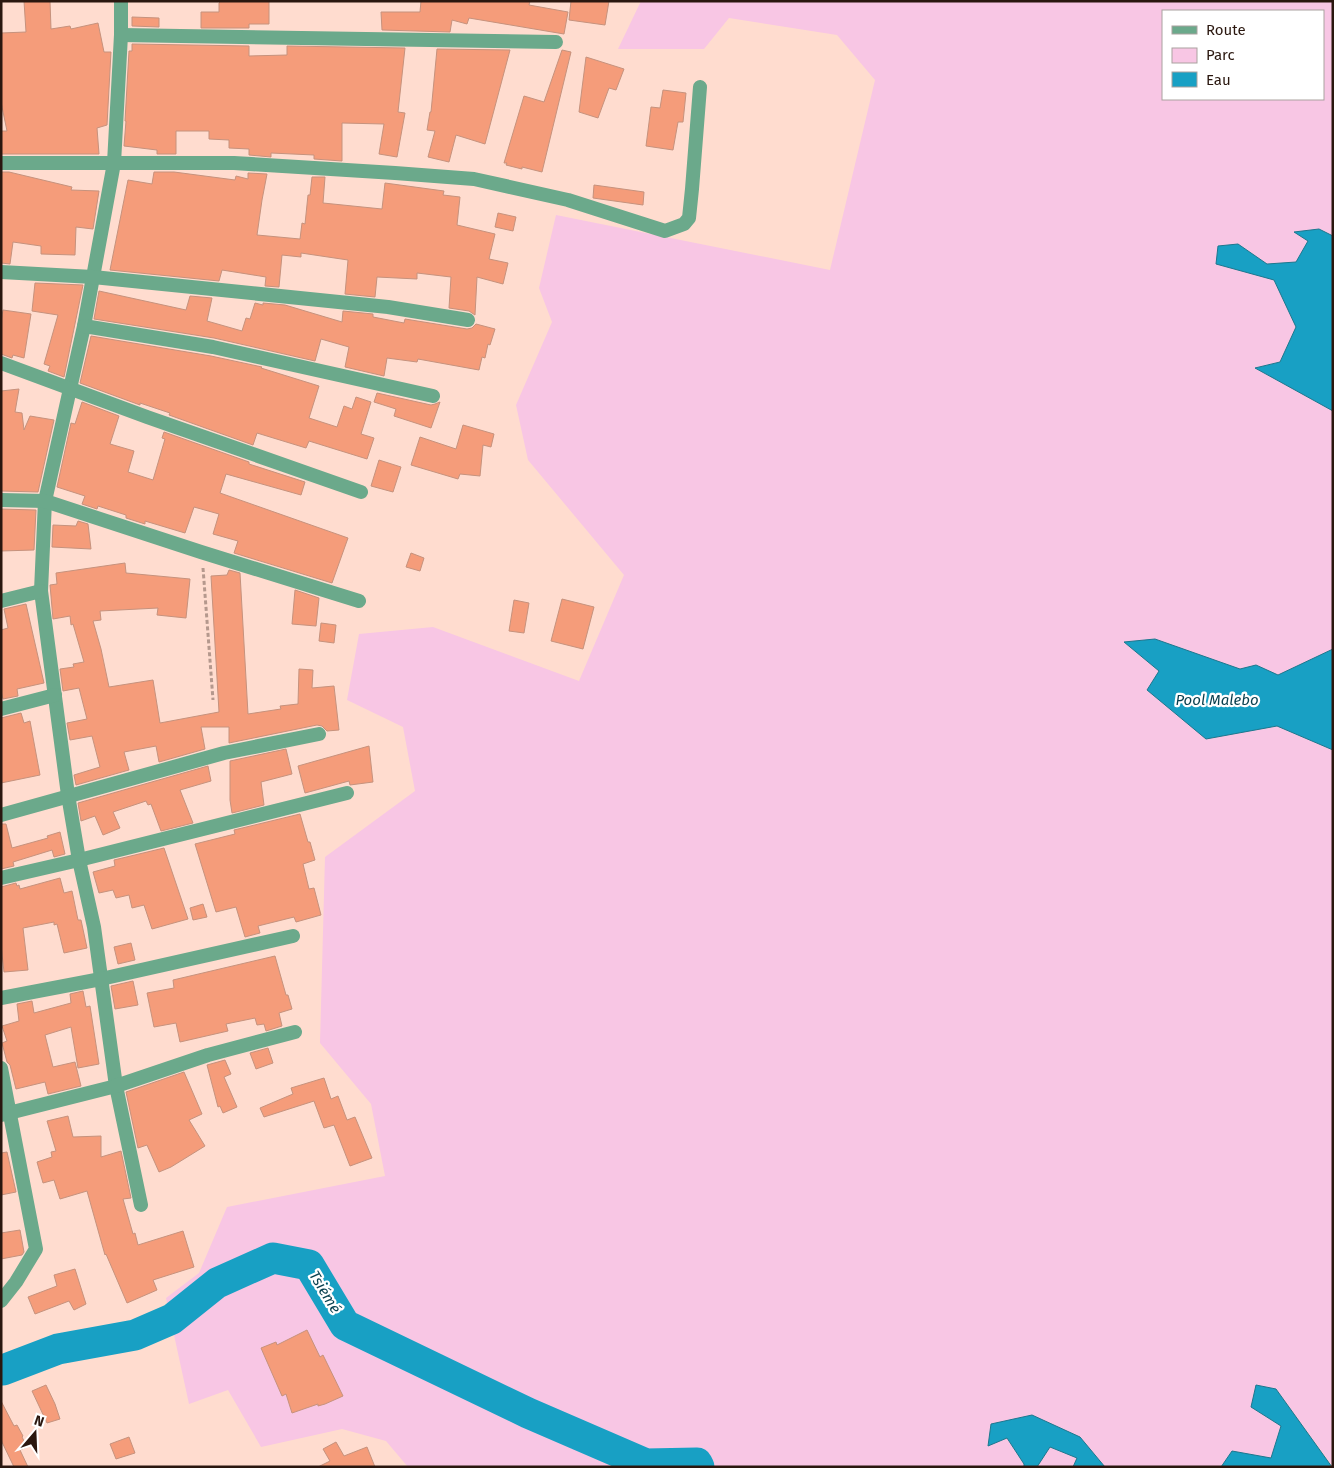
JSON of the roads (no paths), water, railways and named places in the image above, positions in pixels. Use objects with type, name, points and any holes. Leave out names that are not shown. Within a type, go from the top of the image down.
[{"type":"street","points":[[121,1],[114,163],[84,326],[45,501],[41,591],[68,795],[79,860],[94,927],[116,1086],[141,1205]]},
{"type":"street","points":[[121,35],[556,42]]},
{"type":"street","points":[[1,163],[234,163],[474,179],[568,200],[665,231],[684,224],[689,218],[700,87]]},
{"type":"street","points":[[1,272],[94,277],[388,306],[468,320]]},
{"type":"street","points":[[84,326],[213,347],[433,396]]},
{"type":"street","points":[[1,363],[361,492]]},
{"type":"street","points":[[1,500],[45,501],[359,601]]},
{"type":"street","points":[[1,601],[41,591]]},
{"type":"street","points":[[1,709],[55,696]]},
{"type":"street","points":[[1,815],[224,753],[319,734]]},
{"type":"street","points":[[1,878],[347,792]]},
{"type":"street","points":[[1,998],[101,979],[293,936]]},
{"type":"street","points":[[6,1114],[116,1086],[208,1056],[294,1032]]},
{"type":"street","points":[[1,1068],[6,1114],[36,1249],[16,1282],[1,1301]]},
{"type":"water","points":[[1319,229],[1333,236],[1333,411],[1255,368],[1280,362],[1296,327],[1274,280],[1216,264],[1218,246],[1238,244],[1267,264],[1296,262],[1308,241],[1294,232]]},
{"type":"water","name":"Pool Malebo","points":[[1155,639],[1240,669],[1256,665],[1278,675],[1333,649],[1333,750],[1277,726],[1206,739],[1147,690],[1159,671],[1124,642]]},
{"type":"water","points":[[1256,1385],[1276,1389],[1332,1467],[1221,1467],[1232,1451],[1271,1458],[1281,1426],[1251,1407]]},
{"type":"water","points":[[1032,1415],[1080,1437],[1105,1467],[1073,1467],[1077,1458],[1050,1447],[1037,1467],[1024,1467],[1024,1464],[1007,1438],[988,1446],[991,1424]]},
{"type":"waterway","name":"Tsiémé","points":[[1,1370],[58,1349],[135,1335],[172,1319],[217,1283],[273,1258],[309,1265],[345,1325],[528,1413],[646,1464],[697,1463],[699,1467]]}]
